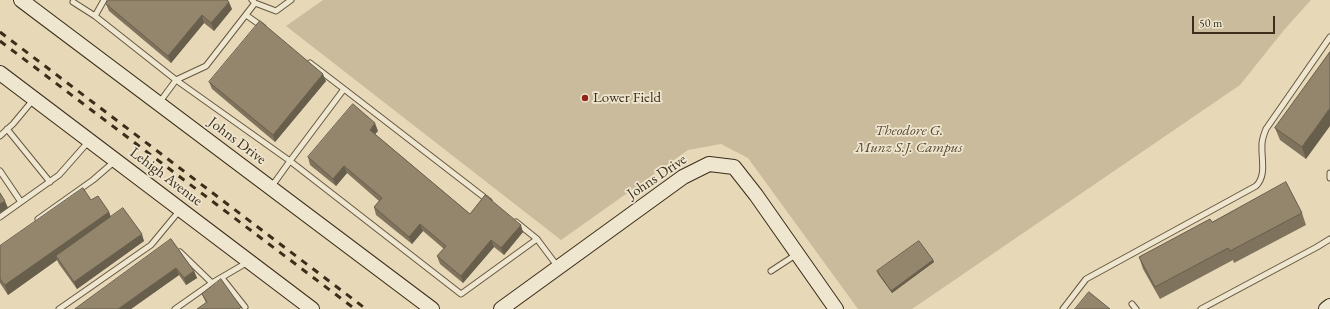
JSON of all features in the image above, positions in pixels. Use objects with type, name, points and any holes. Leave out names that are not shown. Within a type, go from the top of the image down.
[{"type":"street","name":"Johns Drive","points":[[27,3],[432,309]]},
{"type":"street","name":"Lehigh Avenue","points":[[0,73],[312,309]]},
{"type":"street","name":"Johns Drive","points":[[501,309],[683,177],[709,164],[734,167],[756,195],[836,309]]},
{"type":"street","points":[[1326,309],[1330,306]]},
{"type":"lane","points":[[94,16],[104,0]]},
{"type":"lane","points":[[159,104],[176,80],[206,66],[246,15],[254,1],[276,11],[291,0]]},
{"type":"lane","points":[[74,2],[176,80],[290,161],[461,294],[537,239]]},
{"type":"lane","points":[[246,15],[264,29]]},
{"type":"lane","points":[[1062,309],[1086,279],[1256,186],[1260,181],[1263,165],[1262,144],[1266,129],[1330,37]]},
{"type":"lane","points":[[308,61],[494,206]]},
{"type":"lane","points":[[270,188],[344,89]]},
{"type":"lane","points":[[0,136],[34,99]]},
{"type":"lane","points":[[7,129],[50,182]]},
{"type":"lane","points":[[0,217],[59,175],[89,141]]},
{"type":"lane","points":[[31,225],[93,180],[115,160]]},
{"type":"lane","points":[[0,171],[21,202]]},
{"type":"lane","points":[[1330,173],[1330,178]]},
{"type":"lane","points":[[59,309],[151,245],[181,209]]},
{"type":"lane","points":[[513,220],[537,239],[558,268]]},
{"type":"lane","points":[[1201,309],[1330,239]]},
{"type":"lane","points":[[180,252],[212,283]]},
{"type":"lane","points":[[771,271],[798,254]]},
{"type":"lane","points":[[175,309],[212,283],[249,261]]},
{"type":"lane","points":[[222,278],[245,307]]},
{"type":"lane","points":[[1132,304],[1136,309]]},
{"type":"green space","name":"Theodore G. Munz S.J. Campus","points":[[323,0],[1311,0],[1284,30],[1240,85],[912,309],[858,309],[748,158],[721,144],[688,150],[561,240],[286,26]]},
{"type":"building","points":[[109,0],[227,0],[229,2],[211,23],[202,15],[168,56],[106,4]]},
{"type":"building","points":[[260,21],[323,74],[273,135],[209,82]]},
{"type":"building","points":[[1330,52],[1330,108],[1302,147],[1275,128]]},
{"type":"building","points":[[353,104],[375,123],[370,130],[470,214],[485,195],[521,225],[501,248],[491,240],[461,276],[437,256],[446,246],[420,224],[409,237],[374,207],[382,198],[344,166],[333,179],[308,157]]},
{"type":"building","points":[[1286,182],[1302,213],[1230,251],[1228,248],[1155,287],[1139,257],[1210,219],[1212,222]]},
{"type":"building","points":[[83,188],[91,200],[98,196],[109,212],[5,285],[0,279],[0,246]]},
{"type":"building","points":[[0,193],[5,201],[0,204]]},
{"type":"building","points":[[123,208],[142,234],[74,282],[56,256]]},
{"type":"building","points":[[171,239],[194,271],[184,278],[176,268],[118,309],[75,309]]},
{"type":"building","points":[[919,241],[933,260],[891,291],[877,271]]},
{"type":"building","points":[[221,279],[241,307],[239,309],[197,309],[207,302],[202,294]]},
{"type":"building","points":[[1089,292],[1110,309],[1075,309]]},
{"type":"railway","points":[[0,32],[366,309]]},
{"type":"railway","points":[[0,41],[355,309]]},
{"type":"place","name":"Lower Field","points":[[585,98]]}]
